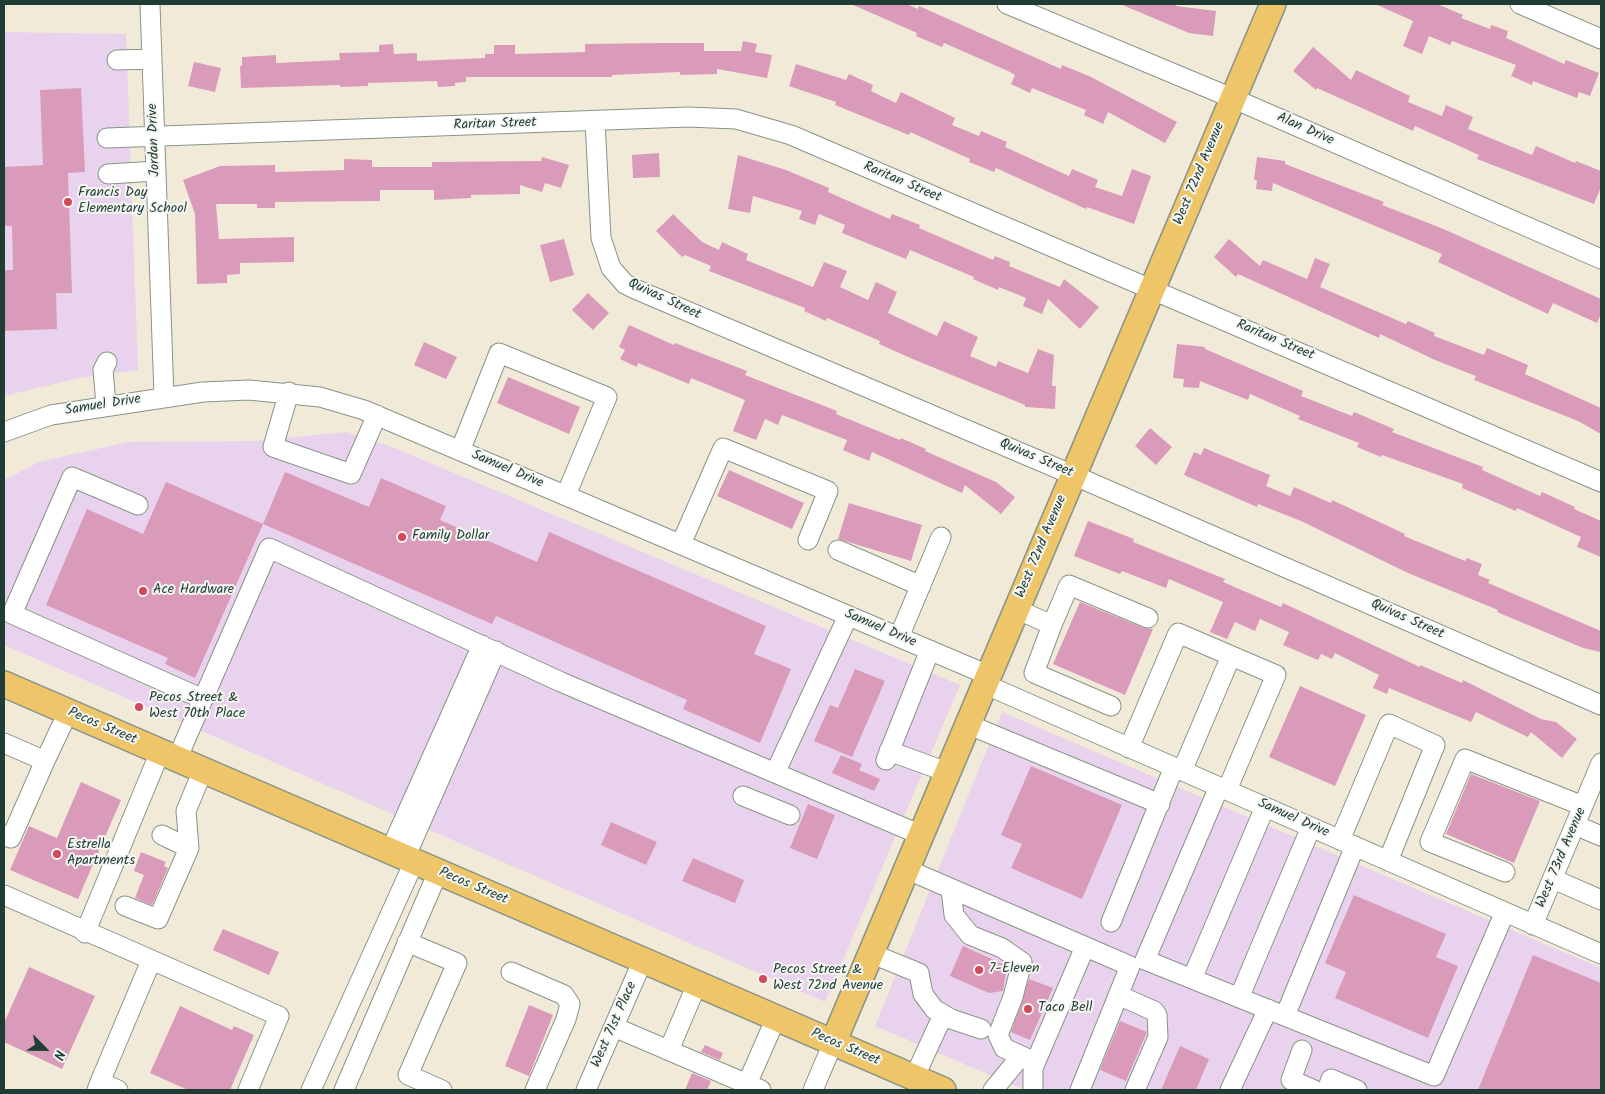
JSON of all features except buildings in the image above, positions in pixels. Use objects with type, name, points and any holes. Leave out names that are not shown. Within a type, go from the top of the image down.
[{"type":"main road","name":"West 72nd Avenue","points":[[833,1043],[1273,4]]},
{"type":"main road","name":"Pecos Street","points":[[4,684],[943,1090]]},
{"type":"street","name":"Jordan Drive","points":[[150,4],[164,396]]},
{"type":"street","name":"Alan Drive","points":[[1007,4],[1232,98],[1601,259]]},
{"type":"street","points":[[1520,4],[1601,39]]},
{"type":"street","points":[[117,60],[152,59]]},
{"type":"street","name":"Raritan Street","points":[[107,138],[595,121],[717,118],[736,120],[770,128],[1152,288],[1601,482]]},
{"type":"street","name":"Quivas Street","points":[[595,121],[601,238],[611,268],[625,284],[1073,475],[1601,705]]},
{"type":"street","points":[[108,174],[156,170]]},
{"type":"street","points":[[460,451],[499,354],[607,397],[566,496]]},
{"type":"street","points":[[106,405],[103,370],[107,362]]},
{"type":"street","name":"Samuel Drive","points":[[4,432],[51,415],[164,396],[222,391],[289,392],[320,397],[377,415],[930,650],[986,680],[1129,748],[1601,954]]},
{"type":"street","points":[[289,392],[273,447],[352,474],[377,415]]},
{"type":"street","points":[[681,544],[723,448],[828,490],[808,540]]},
{"type":"street","points":[[138,505],[72,477],[12,614],[203,699]]},
{"type":"street","points":[[899,638],[941,537]]},
{"type":"street","points":[[86,933],[168,755],[203,699],[270,548],[561,682],[920,835]]},
{"type":"street","points":[[838,550],[920,586]]},
{"type":"street","points":[[1110,706],[1034,673],[1069,585],[1148,618]]},
{"type":"street","points":[[1016,609],[1052,625]]},
{"type":"street","points":[[775,773],[848,616]]},
{"type":"street","points":[[1129,748],[1178,633],[1276,675],[1145,960],[1434,1076],[1505,912]]},
{"type":"street","points":[[311,1090],[403,857],[489,648]]},
{"type":"street","points":[[930,650],[887,756],[947,772]]},
{"type":"street","points":[[1111,922],[1160,804],[1231,656]]},
{"type":"street","points":[[4,835],[11,838],[68,712]]},
{"type":"street","points":[[967,724],[1160,804]]},
{"type":"street","points":[[1230,1090],[1277,1013],[1348,843],[1389,724],[1435,745],[1388,861]]},
{"type":"street","points":[[4,742],[45,761]]},
{"type":"street","points":[[1505,872],[1430,842],[1465,759],[1583,806]]},
{"type":"street","name":"West 73rd Avenue","points":[[1534,925],[1601,763]]},
{"type":"street","points":[[125,906],[158,920],[189,848],[186,811],[203,770]]},
{"type":"street","points":[[743,796],[790,815]]},
{"type":"street","points":[[1192,979],[1265,807]]},
{"type":"street","points":[[1575,825],[1601,836]]},
{"type":"street","points":[[1239,998],[1311,827]]},
{"type":"street","points":[[162,835],[189,848]]},
{"type":"street","points":[[906,869],[1130,966],[1080,1090]]},
{"type":"street","points":[[344,1090],[438,872]]},
{"type":"street","points":[[1552,879],[1601,900]]},
{"type":"street","points":[[951,889],[954,915],[970,935],[1002,948],[1022,962],[1013,997],[998,1035],[1004,1048],[1028,1059],[1033,1068],[1033,1090]]},
{"type":"street","points":[[5,900],[279,1016],[248,1090]]},
{"type":"street","points":[[407,942],[457,963],[408,1075],[420,1086],[442,1090]]},
{"type":"street","points":[[992,1090],[1028,1059],[1085,947]]},
{"type":"street","points":[[870,953],[919,974],[923,994],[934,1009],[943,1015],[981,1029]]},
{"type":"street","name":"West 71st Place","points":[[586,1090],[643,960]]},
{"type":"street","points":[[118,1090],[98,1086],[151,961]]},
{"type":"street","points":[[511,972],[564,995],[570,1004],[566,1018],[535,1090]]},
{"type":"street","points":[[669,1050],[697,984]]},
{"type":"street","points":[[1118,995],[1154,1011],[1157,1015],[1158,1037],[1135,1090]]},
{"type":"street","points":[[914,1078],[943,1015]]},
{"type":"street","points":[[614,1027],[754,1087],[776,1018]]},
{"type":"street","name":"West 72nd Avenue","points":[[813,1090],[833,1043]]},
{"type":"street","points":[[1302,1050],[1290,1080],[1314,1090]]},
{"type":"street","points":[[1327,1090],[1331,1079],[1357,1090]]},
{"type":"shaded area","name":"Francis Day Elementary School","points":[[4,32],[126,34],[138,370],[79,378],[4,396]]},
{"type":"shaded area","points":[[347,432],[392,447],[960,685],[825,1002],[4,645],[4,480],[39,462],[128,442],[253,441]]},
{"type":"shaded area","points":[[1002,712],[1601,968],[1601,1090],[1025,1090],[875,1026]]},
{"type":"place","name":"Francis Day Elementary School","points":[[68,202]]},
{"type":"place","name":"Family Dollar","points":[[402,537]]},
{"type":"place","name":"Ace Hardware","points":[[143,591]]},
{"type":"place","name":"Pecos Street & West 70th Place","points":[[139,707]]},
{"type":"place","name":"Estrella Apartments","points":[[57,854]]},
{"type":"place","name":"7-Eleven","points":[[979,970]]},
{"type":"place","name":"Pecos Street & West 72nd Avenue","points":[[763,979]]},
{"type":"place","name":"Taco Bell","points":[[1028,1009]]}]
